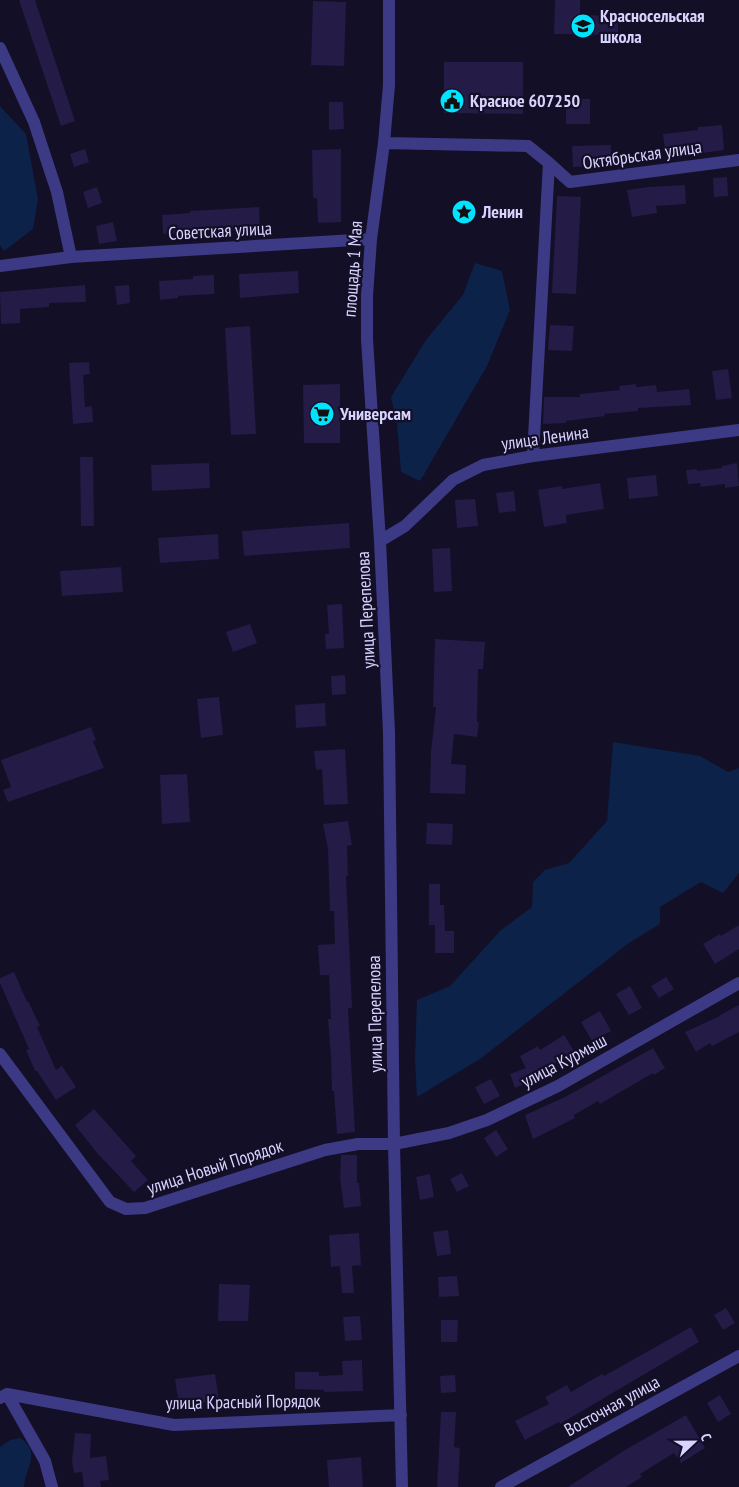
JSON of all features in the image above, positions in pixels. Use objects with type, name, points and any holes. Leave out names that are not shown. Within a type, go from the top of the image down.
[{"type":"street","name":"площадь 1 Мая","points":[[380,541],[367,340],[367,296],[371,239],[384,143],[389,85],[389,0]]},
{"type":"street","points":[[0,48],[34,122],[58,192],[71,257]]},
{"type":"street","name":"Октябрьская улица","points":[[384,143],[528,146],[570,182],[739,160]]},
{"type":"street","points":[[533,456],[549,163]]},
{"type":"street","name":"Советская улица","points":[[0,266],[71,257],[371,239]]},
{"type":"street","name":"улица Ленина","points":[[380,541],[405,526],[453,480],[483,465],[533,456],[739,430]]},
{"type":"street","name":"улица Перепелова","points":[[380,541],[389,732],[394,1144],[402,1487]]},
{"type":"street","name":"улица Курмыш","points":[[394,1144],[449,1133],[487,1120],[558,1086],[739,983]]},
{"type":"street","name":"улица Новый Порядок","points":[[0,1054],[110,1202],[126,1209],[145,1208],[325,1150],[358,1144],[394,1144]]},
{"type":"street","name":"Восточная улица","points":[[501,1487],[739,1356]]},
{"type":"street","points":[[3,1396],[45,1461],[52,1487]]},
{"type":"street","name":"улица Красный Порядок","points":[[3,1396],[174,1425],[401,1415]]},
{"type":"water","points":[[0,106],[26,134],[38,199],[33,229],[4,251],[0,245]]},
{"type":"water","points":[[475,263],[502,271],[510,310],[487,366],[420,481],[401,472],[397,424],[391,397],[426,340],[463,295]]},
{"type":"water","points":[[613,742],[700,756],[728,772],[739,768],[739,873],[723,893],[701,882],[660,907],[660,924],[629,943],[480,1059],[417,1097],[415,1059],[417,1000],[450,986],[500,931],[532,907],[533,882],[545,870],[569,863],[607,821]]},
{"type":"water","points":[[20,1438],[27,1443],[31,1455],[24,1487],[0,1487],[0,1447],[10,1440]]},
{"type":"building","points":[[19,0],[35,0],[75,121],[61,126]]},
{"type":"building","points":[[555,0],[580,0],[580,15],[618,16],[618,35],[554,34]]},
{"type":"building","points":[[313,1],[346,2],[344,66],[311,65]]},
{"type":"building","points":[[444,62],[523,62],[523,114],[444,113]]},
{"type":"building","points":[[566,99],[590,99],[590,124],[566,124]]},
{"type":"building","points":[[329,102],[343,102],[344,129],[329,130]]},
{"type":"building","points":[[722,125],[724,150],[666,158],[663,134],[698,130],[698,127]]},
{"type":"building","points":[[611,145],[612,166],[573,167],[572,146]]},
{"type":"building","points":[[85,149],[89,162],[74,167],[70,154]]},
{"type":"building","points":[[341,149],[341,222],[318,223],[317,198],[313,198],[312,150]]},
{"type":"building","points":[[727,177],[728,196],[714,197],[713,178]]},
{"type":"building","points":[[685,185],[686,204],[656,206],[657,213],[632,217],[627,190]]},
{"type":"building","points":[[97,187],[102,203],[88,208],[83,192]]},
{"type":"building","points":[[557,196],[581,197],[576,294],[552,293]]},
{"type":"building","points":[[259,207],[260,229],[163,234],[162,215],[190,213],[190,211]]},
{"type":"building","points":[[113,222],[117,241],[99,244],[96,226]]},
{"type":"building","points":[[298,271],[299,293],[240,298],[239,274]]},
{"type":"building","points":[[214,275],[214,294],[178,296],[178,298],[160,300],[159,281],[193,279],[193,276]]},
{"type":"building","points":[[85,285],[86,302],[49,303],[49,307],[20,309],[20,323],[1,324],[0,292]]},
{"type":"building","points":[[129,285],[130,303],[117,305],[115,286]]},
{"type":"building","points":[[550,325],[574,326],[572,351],[548,350]]},
{"type":"building","points":[[250,326],[256,434],[231,435],[225,328]]},
{"type":"building","points":[[89,362],[90,374],[83,375],[85,407],[92,406],[93,422],[73,424],[69,363]]},
{"type":"building","points":[[728,369],[732,398],[716,400],[712,371]]},
{"type":"building","name":"Универсам","points":[[340,384],[340,443],[304,443],[303,385]]},
{"type":"building","points":[[636,384],[636,387],[656,385],[657,392],[689,389],[691,405],[638,408],[638,411],[604,414],[605,416],[566,421],[566,423],[543,424],[544,397],[580,397],[580,394],[620,390],[619,386]]},
{"type":"building","points":[[80,457],[93,457],[94,526],[81,526]]},
{"type":"building","points":[[209,463],[210,488],[152,491],[151,465]]},
{"type":"building","points":[[737,463],[739,486],[725,488],[725,484],[701,487],[700,483],[688,484],[686,470],[697,469],[697,471],[722,468],[722,466]]},
{"type":"building","points":[[656,475],[658,496],[629,499],[627,478]]},
{"type":"building","points":[[600,483],[604,509],[566,515],[567,523],[544,527],[538,490],[562,486],[562,489]]},
{"type":"building","points":[[514,491],[516,511],[499,513],[496,493]]},
{"type":"building","points":[[475,499],[478,526],[457,528],[455,500]]},
{"type":"building","points":[[349,523],[350,548],[244,556],[242,531]]},
{"type":"building","points":[[218,534],[219,559],[160,563],[158,538]]},
{"type":"building","points":[[450,548],[452,591],[434,592],[432,549]]},
{"type":"building","points":[[121,567],[123,592],[62,596],[60,571]]},
{"type":"building","points":[[342,604],[344,648],[326,649],[325,634],[329,634],[327,605]]},
{"type":"building","points":[[250,624],[257,643],[233,652],[226,632]]},
{"type":"building","points":[[435,639],[485,642],[483,669],[478,669],[477,722],[479,722],[477,737],[454,734],[451,764],[466,765],[465,794],[430,793],[431,752],[436,707],[433,707]]},
{"type":"building","points":[[345,675],[346,694],[332,695],[331,676]]},
{"type":"building","points":[[219,697],[223,735],[201,738],[197,699]]},
{"type":"building","points":[[325,703],[326,726],[296,728],[295,705]]},
{"type":"building","points":[[91,727],[96,740],[93,741],[104,768],[8,802],[3,790],[11,787],[1,760]]},
{"type":"building","points":[[345,749],[348,804],[324,805],[322,769],[316,770],[314,751]]},
{"type":"building","points":[[187,774],[190,822],[162,824],[160,775]]},
{"type":"building","points":[[348,821],[352,845],[347,846],[348,876],[346,876],[352,1008],[348,1008],[355,1132],[337,1134],[334,1091],[332,1091],[328,1019],[331,1019],[329,975],[320,975],[318,945],[335,944],[334,911],[330,911],[328,849],[323,824]]},
{"type":"building","points":[[427,823],[453,824],[452,845],[426,844]]},
{"type":"building","points":[[429,884],[440,884],[440,905],[444,905],[445,931],[454,931],[454,953],[435,953],[435,925],[429,925]]},
{"type":"building","points":[[739,925],[739,949],[715,964],[703,944]]},
{"type":"building","points":[[14,972],[40,1026],[37,1027],[56,1070],[62,1066],[76,1087],[56,1100],[37,1071],[35,1071],[26,1050],[29,1049],[0,983],[0,978]]},
{"type":"building","points":[[666,977],[674,989],[659,998],[651,986]]},
{"type":"building","points":[[630,986],[642,1008],[629,1015],[616,994]]},
{"type":"building","points":[[739,1005],[739,1032],[712,1046],[710,1043],[696,1052],[685,1032]]},
{"type":"building","points":[[600,1011],[611,1031],[592,1041],[581,1022]]},
{"type":"building","points":[[564,1035],[574,1051],[552,1066],[522,1081],[524,1084],[515,1088],[510,1074],[526,1068],[520,1056],[538,1046],[540,1050]]},
{"type":"building","points":[[653,1048],[665,1068],[600,1104],[598,1101],[574,1115],[575,1118],[533,1139],[525,1115],[565,1097]]},
{"type":"building","points":[[491,1079],[500,1096],[484,1104],[475,1087]]},
{"type":"building","points":[[94,1109],[136,1156],[131,1161],[148,1180],[134,1192],[98,1154],[75,1125]]},
{"type":"building","points":[[496,1130],[508,1149],[496,1157],[484,1138]]},
{"type":"building","points":[[341,1155],[357,1155],[357,1183],[359,1183],[361,1206],[344,1208],[340,1178]]},
{"type":"building","points":[[462,1173],[469,1186],[457,1192],[450,1179]]},
{"type":"building","points":[[430,1174],[434,1197],[420,1200],[416,1177]]},
{"type":"building","points":[[448,1230],[451,1254],[437,1256],[433,1232]]},
{"type":"building","points":[[359,1233],[361,1265],[352,1266],[354,1293],[342,1293],[340,1266],[331,1267],[329,1235]]},
{"type":"building","points":[[457,1276],[459,1296],[439,1297],[438,1277]]},
{"type":"building","points":[[219,1284],[250,1285],[248,1321],[218,1321]]},
{"type":"building","points":[[726,1308],[735,1323],[723,1330],[714,1315]]},
{"type":"building","points":[[360,1316],[362,1340],[345,1341],[343,1317]]},
{"type":"building","points":[[441,1320],[458,1320],[457,1342],[441,1342]]},
{"type":"building","points":[[691,1327],[699,1342],[560,1424],[559,1422],[525,1440],[515,1421],[549,1404],[545,1397],[567,1385],[571,1392],[602,1374],[604,1376]]},
{"type":"building","points":[[362,1360],[363,1391],[324,1392],[324,1390],[295,1389],[295,1372],[319,1372],[319,1376],[343,1375],[342,1361]]},
{"type":"building","points":[[215,1374],[219,1400],[179,1405],[175,1379]]},
{"type":"building","points":[[455,1375],[456,1392],[441,1393],[440,1376]]},
{"type":"building","points":[[720,1395],[731,1414],[718,1422],[707,1403]]},
{"type":"building","points":[[441,1412],[456,1412],[454,1447],[460,1448],[458,1487],[437,1487]]},
{"type":"building","points":[[686,1415],[705,1448],[681,1463],[674,1453],[640,1474],[642,1477],[626,1487],[568,1487],[625,1450]]},
{"type":"building","points":[[75,1433],[91,1434],[90,1458],[106,1456],[109,1480],[100,1481],[101,1487],[84,1487],[82,1472],[74,1473],[72,1461]]},
{"type":"building","points":[[361,1457],[363,1487],[329,1487],[327,1460]]},
{"type":"place","name":"Красносельская школа","points":[[583,26]]},
{"type":"place","name":"Красное 607250","points":[[452,101]]},
{"type":"place","name":"Ленин","points":[[464,212]]},
{"type":"place","name":"Универсам","points":[[322,414]]}]
